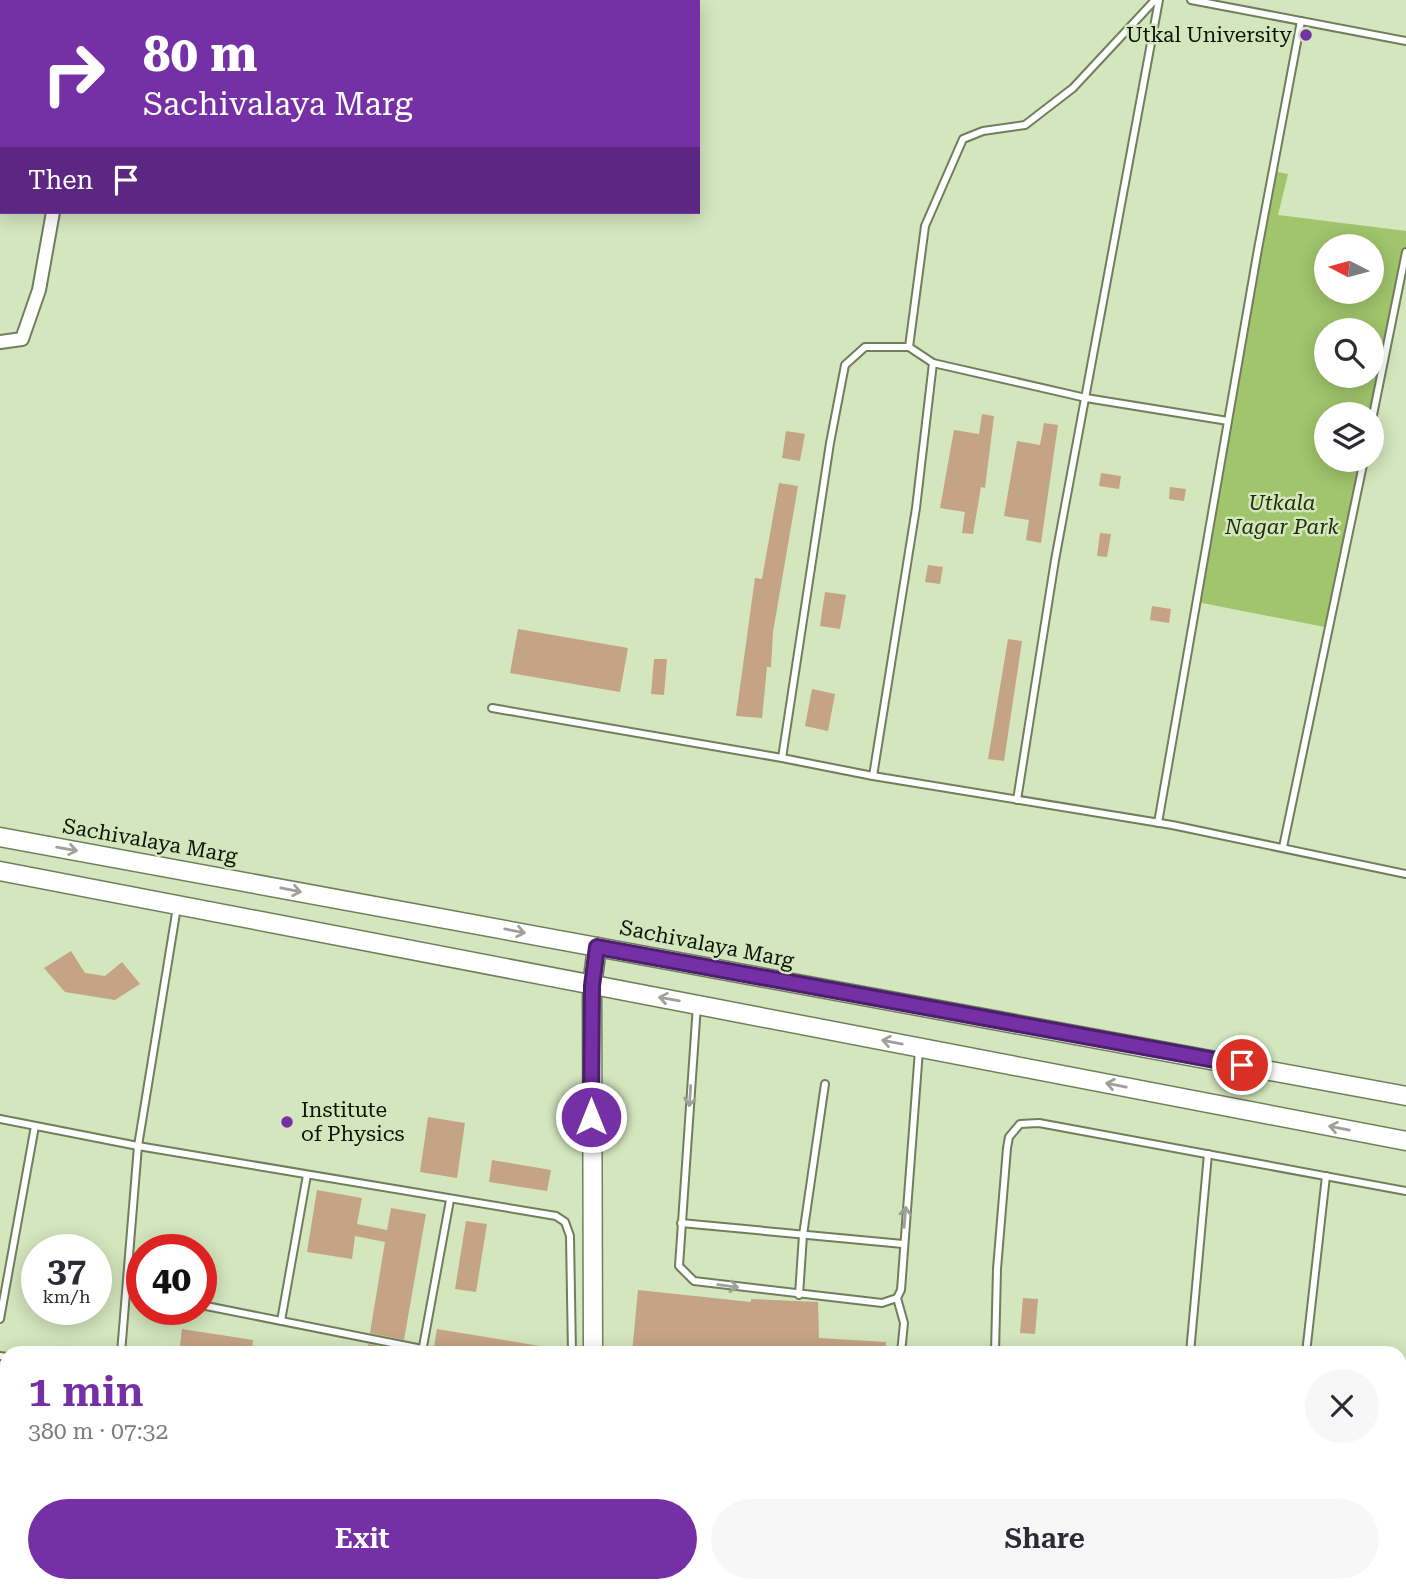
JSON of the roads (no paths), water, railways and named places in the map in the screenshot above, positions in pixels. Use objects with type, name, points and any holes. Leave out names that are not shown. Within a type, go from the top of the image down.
[{"type":"main road","name":"Sachivalaya Marg","points":[[0,837],[1406,1096]]},
{"type":"main road","points":[[0,871],[1406,1141]]},
{"type":"main road","points":[[593,1346],[592,986],[597,947]]},
{"type":"street","points":[[0,342],[22,339],[39,290],[53,214]]},
{"type":"lane","points":[[909,347],[925,226],[963,139],[983,131],[1025,125],[1073,88],[1157,0]]},
{"type":"lane","points":[[1017,800],[1055,560],[1157,0]]},
{"type":"lane","points":[[1191,0],[1406,41]]},
{"type":"lane","points":[[1158,822],[1301,21]]},
{"type":"lane","points":[[1376,402],[1406,253]]},
{"type":"lane","points":[[782,758],[830,443],[845,365],[865,347],[909,347],[933,363],[1086,398],[1228,421]]},
{"type":"lane","points":[[873,776],[914,520],[933,363]]},
{"type":"lane","points":[[1283,847],[1361,472]]},
{"type":"lane","points":[[492,708],[873,776],[1158,822],[1406,874]]},
{"type":"lane","points":[[122,1346],[138,1146],[177,906]]},
{"type":"lane","points":[[697,1003],[679,1266],[694,1281],[882,1303],[897,1298]]},
{"type":"lane","points":[[902,1346],[904,1323],[897,1298],[901,1290],[919,1047]]},
{"type":"lane","points":[[799,1295],[803,1235],[825,1084]]},
{"type":"lane","points":[[0,1119],[138,1146],[556,1216],[565,1222],[571,1251],[572,1346]]},
{"type":"lane","points":[[995,1346],[997,1269],[1007,1148],[1014,1129],[1020,1124],[1040,1124],[1406,1191]]},
{"type":"lane","points":[[0,1319],[35,1126]]},
{"type":"lane","points":[[1191,1346],[1208,1154]]},
{"type":"lane","points":[[281,1321],[307,1175]]},
{"type":"lane","points":[[1307,1346],[1326,1176]]},
{"type":"lane","points":[[423,1346],[450,1200]]},
{"type":"lane","points":[[681,1223],[903,1244]]},
{"type":"lane","points":[[217,1308],[398,1346]]},
{"type":"place","name":"Utkal University","points":[[1306,35]]},
{"type":"place","name":"Institute of Physics","points":[[287,1122]]},
{"type":"park label","name":"Utkala Nagar Park","points":[[1282,515]]}]
